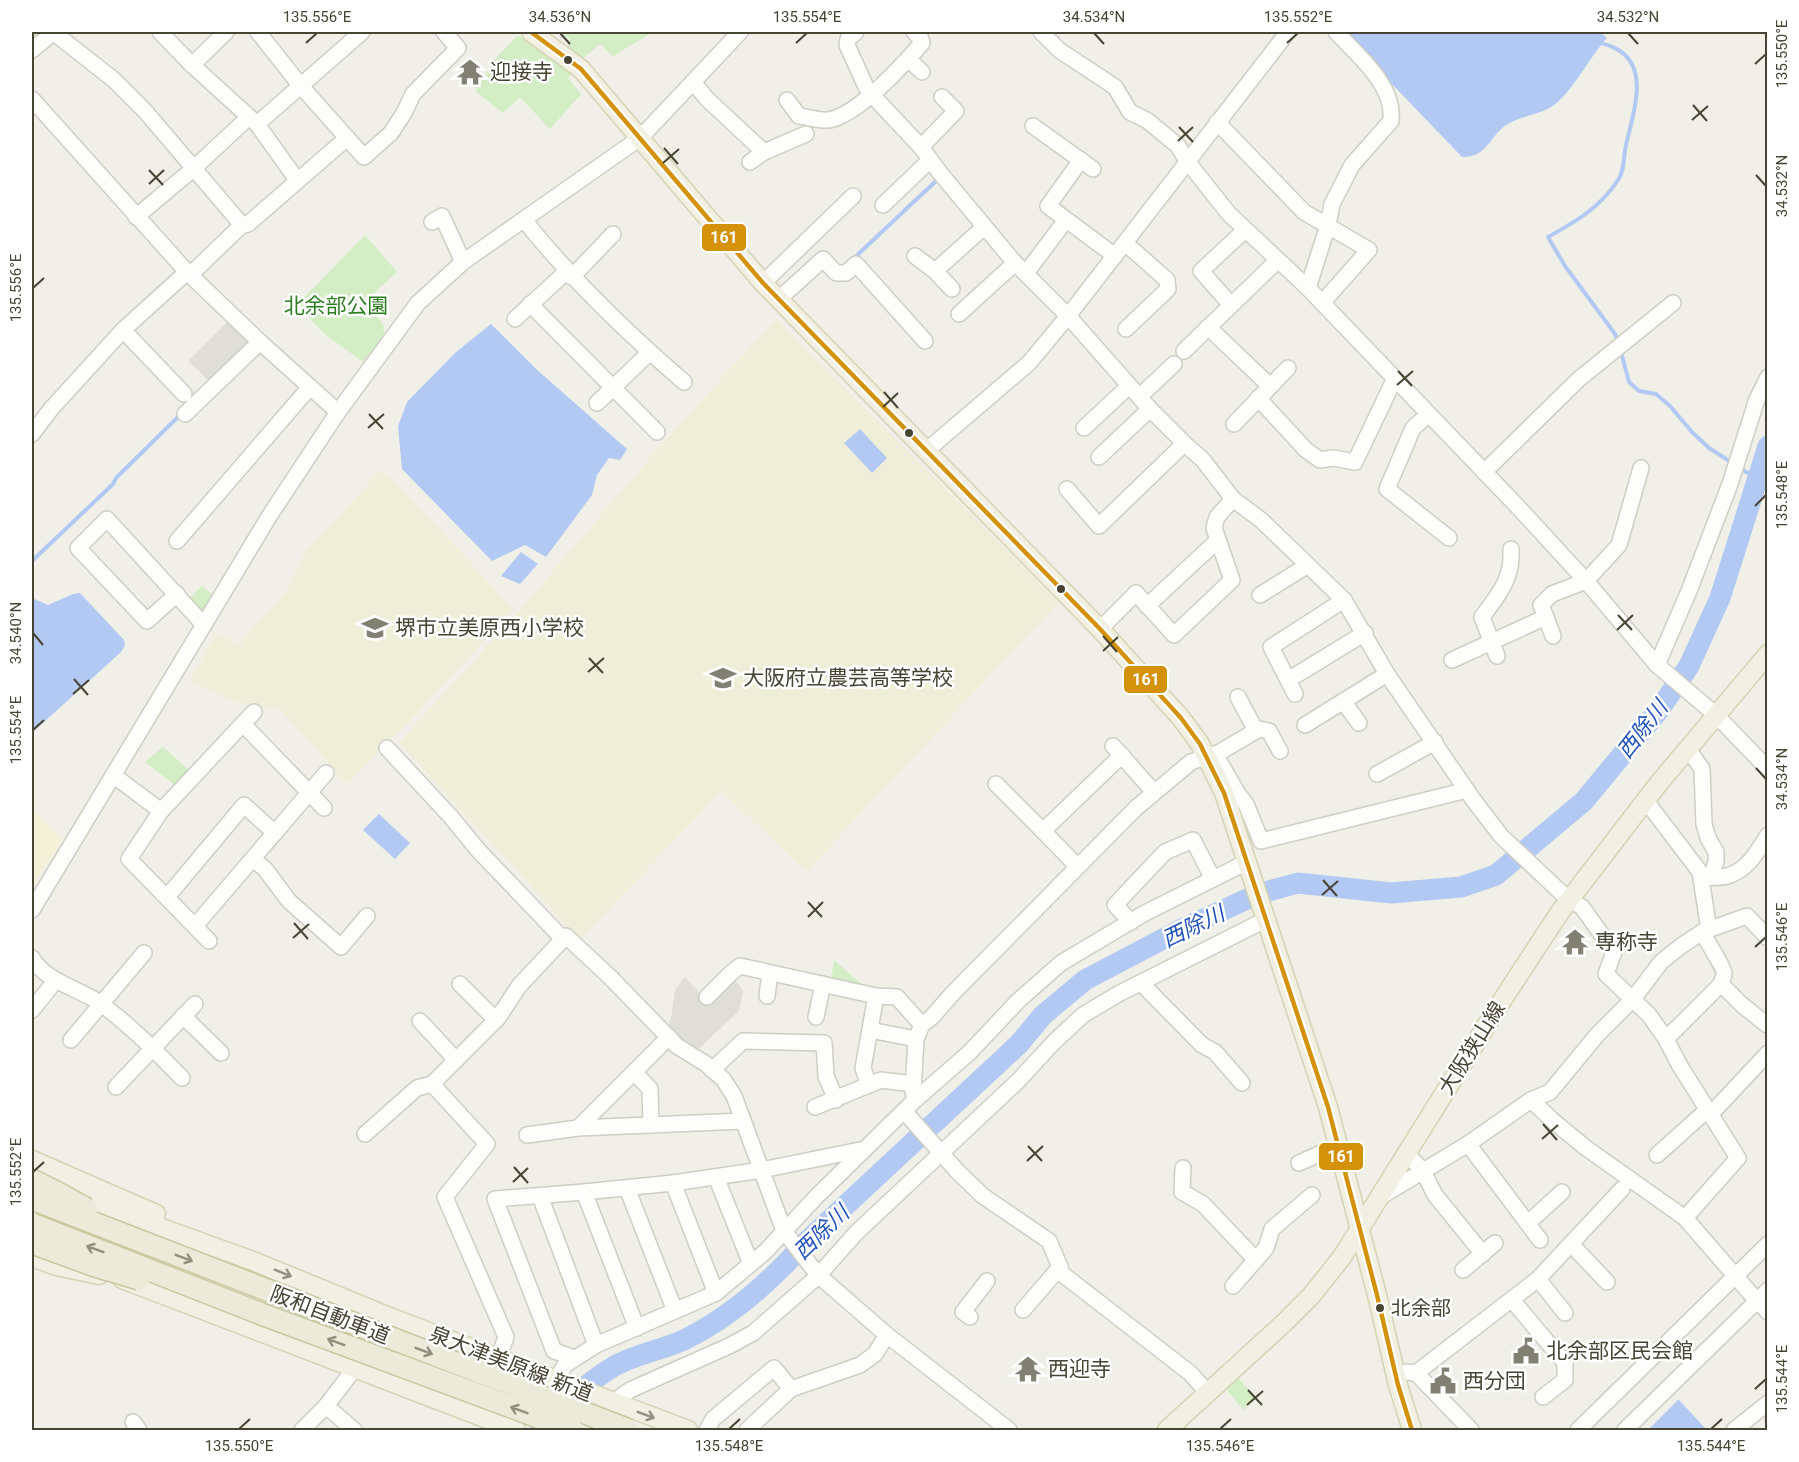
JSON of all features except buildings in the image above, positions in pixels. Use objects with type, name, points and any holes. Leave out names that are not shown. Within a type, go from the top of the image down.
[{"type":"highway","points":[[32,1181],[58,1192],[148,1244]]},
{"type":"highway","name":"阪和自動車道","points":[[32,1199],[629,1431]]},
{"type":"highway","name":"阪和自動車道","points":[[32,1224],[264,1315],[573,1431]]},
{"type":"highway","points":[[32,1243],[95,1266],[264,1315]]},
{"type":"main road","points":[[531,32],[581,69],[763,283],[1100,629],[1181,718],[1211,755],[1328,1107],[1412,1431]]},
{"type":"main road","name":"大阪狭山線","points":[[1167,1431],[1311,1296],[1342,1257],[1503,999],[1569,900],[1688,749],[1764,663]]},
{"type":"main road","points":[[32,1160],[231,1247],[253,1261]]},
{"type":"main road","name":"泉大津美原線 新道","points":[[32,1181],[253,1261],[379,1313],[688,1431]]},
{"type":"main road","points":[[32,1243],[508,1429]]},
{"type":"main road","points":[[32,1257],[56,1266],[125,1280]]},
{"type":"street","points":[[32,50],[53,32],[114,80],[145,111],[242,225]]},
{"type":"street","points":[[160,32],[253,121],[297,180]]},
{"type":"street","points":[[192,65],[226,32]]},
{"type":"street","points":[[258,32],[300,85],[364,157],[391,133],[413,94],[458,48],[448,33]]},
{"type":"street","points":[[136,217],[362,32]]},
{"type":"street","points":[[856,32],[848,39],[847,45],[872,95],[921,147],[984,227],[1068,316],[1150,409],[1203,460],[1233,500],[1261,520],[1344,600],[1387,674],[1467,790],[1504,839],[1569,900],[1582,907],[1614,952],[1606,974],[1649,1015],[1738,1158],[1684,1218]]},
{"type":"street","points":[[787,100],[799,116],[828,120],[842,114],[872,95],[908,59],[922,43],[914,32]]},
{"type":"street","points":[[1041,32],[1059,50],[1115,87],[1130,112],[1148,121],[1178,146],[1229,214],[1308,288],[1484,472],[1586,581],[1658,666],[1716,715],[1767,769]]},
{"type":"street","points":[[926,451],[1029,363],[1288,32]]},
{"type":"street","points":[[1308,288],[1328,225],[1332,204],[1352,165],[1391,121],[1392,112],[1381,80],[1336,32]]},
{"type":"street","points":[[32,910],[270,515],[338,412],[418,303],[463,262],[640,138],[693,82],[731,34]]},
{"type":"street","points":[[908,59],[922,72]]},
{"type":"street","points":[[693,82],[707,99],[764,152]]},
{"type":"street","points":[[921,147],[956,111],[942,97]]},
{"type":"street","points":[[32,99],[136,217],[189,273],[260,342],[338,412]]},
{"type":"street","points":[[1217,122],[1304,212],[1370,250],[1322,303]]},
{"type":"street","points":[[1033,126],[1087,165],[1048,206],[1115,256]]},
{"type":"street","points":[[750,162],[764,152],[806,134]]},
{"type":"street","points":[[34,426],[123,330],[242,225],[248,224],[347,138]]},
{"type":"street","points":[[884,205],[930,160]]},
{"type":"street","points":[[763,283],[853,196]]},
{"type":"street","points":[[432,222],[442,216],[463,262]]},
{"type":"street","points":[[524,220],[569,274],[619,325],[684,382]]},
{"type":"street","points":[[959,314],[1021,268],[1066,220]]},
{"type":"street","points":[[935,270],[984,227]]},
{"type":"street","points":[[1232,305],[1201,271],[1245,230]]},
{"type":"street","points":[[515,319],[613,234]]},
{"type":"street","points":[[1125,243],[1167,280],[1168,289],[1126,329]]},
{"type":"street","points":[[915,256],[935,270],[952,289]]},
{"type":"street","points":[[779,299],[823,259],[836,273],[846,273],[856,264],[925,341]]},
{"type":"street","points":[[1184,351],[1278,260]]},
{"type":"street","points":[[1484,472],[1579,379],[1673,303]]},
{"type":"street","points":[[530,304],[657,432]]},
{"type":"street","points":[[1208,327],[1270,386]]},
{"type":"street","points":[[123,330],[184,394]]},
{"type":"street","points":[[185,414],[260,342]]},
{"type":"street","points":[[597,403],[650,352]]},
{"type":"street","points":[[1084,428],[1174,364]]},
{"type":"street","points":[[1234,424],[1288,368]]},
{"type":"street","points":[[1658,666],[1704,553],[1730,484],[1757,399],[1767,377]]},
{"type":"street","points":[[1258,398],[1306,450],[1320,460],[1333,458],[1355,462],[1394,380]]},
{"type":"street","points":[[177,541],[310,387]]},
{"type":"street","points":[[1099,457],[1150,409]]},
{"type":"street","points":[[1428,415],[1413,428],[1387,489],[1449,538]]},
{"type":"street","points":[[1067,489],[1099,526],[1184,444]]},
{"type":"street","points":[[1553,636],[1540,605],[1552,594],[1586,581],[1619,545],[1641,468]]},
{"type":"street","points":[[1100,629],[1136,593],[1174,635],[1232,580],[1214,528],[1217,517],[1233,500]]},
{"type":"street","points":[[177,594],[147,621],[78,548],[107,519],[177,594],[204,625]]},
{"type":"street","points":[[1147,606],[1218,540]]},
{"type":"street","points":[[1494,649],[1482,617],[1507,581],[1512,560],[1511,549]]},
{"type":"street","points":[[1260,595],[1308,565]]},
{"type":"street","points":[[1295,694],[1271,647],[1344,600]]},
{"type":"street","points":[[1452,660],[1494,649],[1546,617]]},
{"type":"street","points":[[1288,680],[1365,633]]},
{"type":"street","points":[[1305,725],[1387,674]]},
{"type":"street","points":[[1238,697],[1256,731]]},
{"type":"street","points":[[1343,701],[1359,723]]},
{"type":"street","points":[[209,941],[129,859],[161,811],[254,711]]},
{"type":"street","points":[[243,724],[324,808]]},
{"type":"street","points":[[915,1100],[912,1092],[919,1032],[953,993],[1136,808],[1191,762],[1211,755],[1259,729],[1269,731],[1280,751]]},
{"type":"street","points":[[1377,774],[1435,742]]},
{"type":"street","points":[[387,748],[451,817],[478,850],[563,939]]},
{"type":"street","points":[[1666,1039],[1720,984],[1724,974],[1723,967],[1710,948],[1706,931],[1706,877],[1716,861],[1716,852],[1708,838],[1704,824],[1702,769],[1688,749]]},
{"type":"street","points":[[1043,831],[1117,750],[1154,792]]},
{"type":"street","points":[[1211,755],[1246,804],[1262,841],[1467,790]]},
{"type":"street","points":[[195,926],[326,773]]},
{"type":"street","points":[[113,775],[161,811]]},
{"type":"street","points":[[996,784],[1077,866]]},
{"type":"street","points":[[1646,801],[1706,877],[1726,876],[1746,865],[1758,852],[1767,835]]},
{"type":"street","points":[[167,897],[244,805],[275,833]]},
{"type":"street","points":[[1131,921],[1115,904],[1164,852],[1192,840],[1213,879]]},
{"type":"street","points":[[253,859],[265,869],[289,901],[341,947],[367,916]]},
{"type":"street","points":[[557,1382],[565,1365],[596,1345],[716,1293],[752,1264],[915,1100],[969,1053],[1018,1001],[1061,963],[1131,921],[1213,879],[1248,864]]},
{"type":"street","points":[[608,1401],[753,1333],[818,1275],[856,1233],[1018,1081],[1083,1015],[1264,916]]},
{"type":"street","points":[[1378,1198],[1468,1144],[1531,1100],[1550,1092],[1597,1035],[1633,999],[1661,962],[1681,946],[1706,931],[1747,916],[1767,938]]},
{"type":"street","points":[[366,1134],[417,1088],[432,1083],[456,1060],[496,1020],[519,986],[566,936],[677,1046],[723,1079],[734,1096],[784,1231],[818,1275],[887,1335],[1009,1431]]},
{"type":"street","points":[[71,1040],[144,953]]},
{"type":"street","points":[[32,958],[37,967],[56,980],[87,994],[101,1004],[153,1048],[182,1078]]},
{"type":"street","points":[[707,997],[740,966],[876,996],[897,997],[919,1032]]},
{"type":"street","points":[[767,996],[770,973]]},
{"type":"street","points":[[32,1010],[56,980]]},
{"type":"street","points":[[1141,983],[1202,1045],[1215,1052],[1242,1083]]},
{"type":"street","points":[[460,984],[496,1020]]},
{"type":"street","points":[[816,1017],[823,984]]},
{"type":"street","points":[[1720,984],[1767,1026]]},
{"type":"street","points":[[869,1085],[863,1068],[876,996]]},
{"type":"street","points":[[116,1087],[195,1004]]},
{"type":"street","points":[[183,1016],[221,1053]]},
{"type":"street","points":[[420,1021],[456,1060]]},
{"type":"street","points":[[870,1030],[919,1032]]},
{"type":"street","points":[[578,1128],[669,1037]]},
{"type":"street","points":[[712,1070],[743,1041],[824,1043],[826,1076],[836,1100]]},
{"type":"street","points":[[1657,1155],[1709,1113],[1767,1053]]},
{"type":"street","points":[[634,1072],[650,1089],[651,1125]]},
{"type":"street","points":[[815,1107],[881,1080],[914,1084]]},
{"type":"street","points":[[432,1083],[487,1144],[445,1197],[506,1337],[498,1359]]},
{"type":"street","points":[[1531,1100],[1586,1148],[1684,1218],[1735,1277],[1764,1301],[1625,1431]]},
{"type":"street","points":[[904,1112],[957,1171],[983,1196],[1049,1240],[1061,1273],[1190,1373],[1208,1393]]},
{"type":"street","points":[[527,1135],[578,1128],[744,1121]]},
{"type":"street","points":[[1468,1144],[1540,1240]]},
{"type":"street","points":[[1299,1164],[1339,1145]]},
{"type":"street","points":[[575,1358],[554,1351],[495,1199],[673,1183],[762,1170],[866,1149]]},
{"type":"street","points":[[1406,1153],[1423,1171],[1435,1195],[1483,1254]]},
{"type":"street","points":[[1183,1168],[1182,1192],[1203,1204],[1256,1260]]},
{"type":"street","points":[[716,1177],[752,1264]]},
{"type":"street","points":[[673,1183],[716,1293]]},
{"type":"street","points":[[627,1188],[675,1311]]},
{"type":"street","points":[[1416,1373],[1538,1279],[1622,1189]]},
{"type":"street","points":[[584,1192],[637,1328]]},
{"type":"street","points":[[1528,1223],[1562,1192]]},
{"type":"street","points":[[1233,1286],[1266,1248],[1272,1229],[1312,1195]]},
{"type":"street","points":[[540,1196],[596,1345]]},
{"type":"street","points":[[1463,1270],[1495,1244]]},
{"type":"street","points":[[1571,1244],[1608,1282]]},
{"type":"street","points":[[1578,1431],[1767,1244]]},
{"type":"street","points":[[1023,1310],[1060,1267]]},
{"type":"street","points":[[1538,1279],[1566,1312]]},
{"type":"street","points":[[970,1317],[963,1312],[987,1281]]},
{"type":"street","points":[[1512,1300],[1565,1363],[1565,1380],[1543,1397]]},
{"type":"street","points":[[302,1431],[326,1406],[355,1368],[379,1313]]},
{"type":"street","points":[[747,1431],[791,1389],[860,1365],[875,1354],[887,1335]]},
{"type":"street","points":[[707,1431],[713,1419],[774,1368],[791,1389]]},
{"type":"street","points":[[1396,1374],[1416,1373],[1471,1431]]},
{"type":"street","points":[[1734,1431],[1767,1403]]},
{"type":"street","points":[[326,1406],[354,1431]]},
{"type":"shaded area","points":[[230,319],[252,340],[210,382],[188,361]]},
{"type":"shaded area","name":"大阪府立農芸高等学校","points":[[777,319],[1058,603],[806,872],[722,791],[580,939],[399,743],[517,613],[680,423]]},
{"type":"shaded area","name":"堺市立美原西小学校","points":[[380,471],[392,479],[514,609],[407,724],[347,784],[281,710],[235,702],[190,681],[216,633],[240,645],[257,622],[285,593],[305,552]]},
{"type":"shaded area","points":[[32,808],[63,839],[32,887]]},
{"type":"shaded area","points":[[685,977],[707,1001],[733,977],[743,991],[739,1011],[696,1051],[666,1030],[671,1019],[675,990]]},
{"type":"green space","points":[[560,32],[653,32],[613,56],[600,44],[583,58],[567,45],[570,39]]},
{"type":"green space","points":[[518,35],[533,47],[552,56],[571,74],[568,78],[581,94],[550,129],[520,97],[503,113],[475,91],[496,58]]},
{"type":"green space","name":"北余部公園","points":[[365,235],[397,272],[364,302],[383,324],[385,337],[363,362],[326,335],[297,305]]},
{"type":"green space","points":[[202,586],[215,597],[205,612],[201,612],[188,599]]},
{"type":"green space","points":[[163,747],[190,771],[176,786],[145,762]]},
{"type":"green space","points":[[834,960],[855,979],[868,988],[831,981]]},
{"type":"green space","points":[[1237,1377],[1256,1397],[1243,1410],[1228,1391],[1228,1386]]},
{"type":"water","points":[[1342,32],[1600,32],[1607,38],[1566,94],[1551,107],[1508,124],[1478,154],[1462,157]]},
{"type":"water","points":[[491,324],[536,369],[627,449],[620,460],[609,458],[597,475],[592,495],[546,557],[525,545],[492,561],[402,469],[398,426],[407,402],[456,352]]},
{"type":"water","points":[[860,429],[887,458],[872,473],[844,443]]},
{"type":"water","points":[[521,552],[538,564],[520,584],[501,576]]},
{"type":"water","points":[[80,593],[124,640],[125,645],[121,652],[32,733],[32,598],[48,605]]},
{"type":"water","points":[[379,814],[410,843],[395,859],[363,830]]},
{"type":"water","points":[[1678,1400],[1707,1430],[1648,1430]]},
{"type":"waterway","points":[[1599,43],[1620,51],[1629,60],[1637,82],[1635,108],[1622,172],[1611,190],[1595,206],[1548,237],[1565,266],[1615,334],[1618,342]]},
{"type":"waterway","points":[[852,260],[937,180]]},
{"type":"waterway","points":[[1621,352],[1629,382],[1639,391],[1656,394],[1709,448],[1734,464]]},
{"type":"waterway","points":[[32,561],[113,484],[116,478],[180,415]]},
{"type":"waterway","name":"西除川","points":[[540,1430],[603,1373],[630,1359],[686,1339],[719,1320],[750,1297],[1019,1044],[1043,1015],[1085,980],[1182,929],[1258,894],[1298,883],[1391,893],[1461,887],[1496,875],[1584,801],[1659,710],[1689,666],[1720,598],[1768,446]]},
{"type":"waterway","points":[[1740,468],[1757,479]]},
{"type":"transit line","name":"161","points":[[531,32],[581,69],[763,283],[1100,629],[1181,718],[1200,744],[1224,793],[1328,1107],[1398,1385],[1412,1430]]},
{"type":"place","name":"迎接寺","points":[[470,72]]},
{"type":"place","name":"堺市立美原西小学校","points":[[375,628]]},
{"type":"place","name":"大阪府立農芸高等学校","points":[[723,678]]},
{"type":"place","name":"専称寺","points":[[1575,942]]},
{"type":"place","name":"北余部","points":[[1380,1308]]},
{"type":"place","name":"北余部区民会館","points":[[1526,1351]]},
{"type":"place","name":"西迎寺","points":[[1028,1369]]},
{"type":"place","name":"西分団","points":[[1443,1381]]}]
